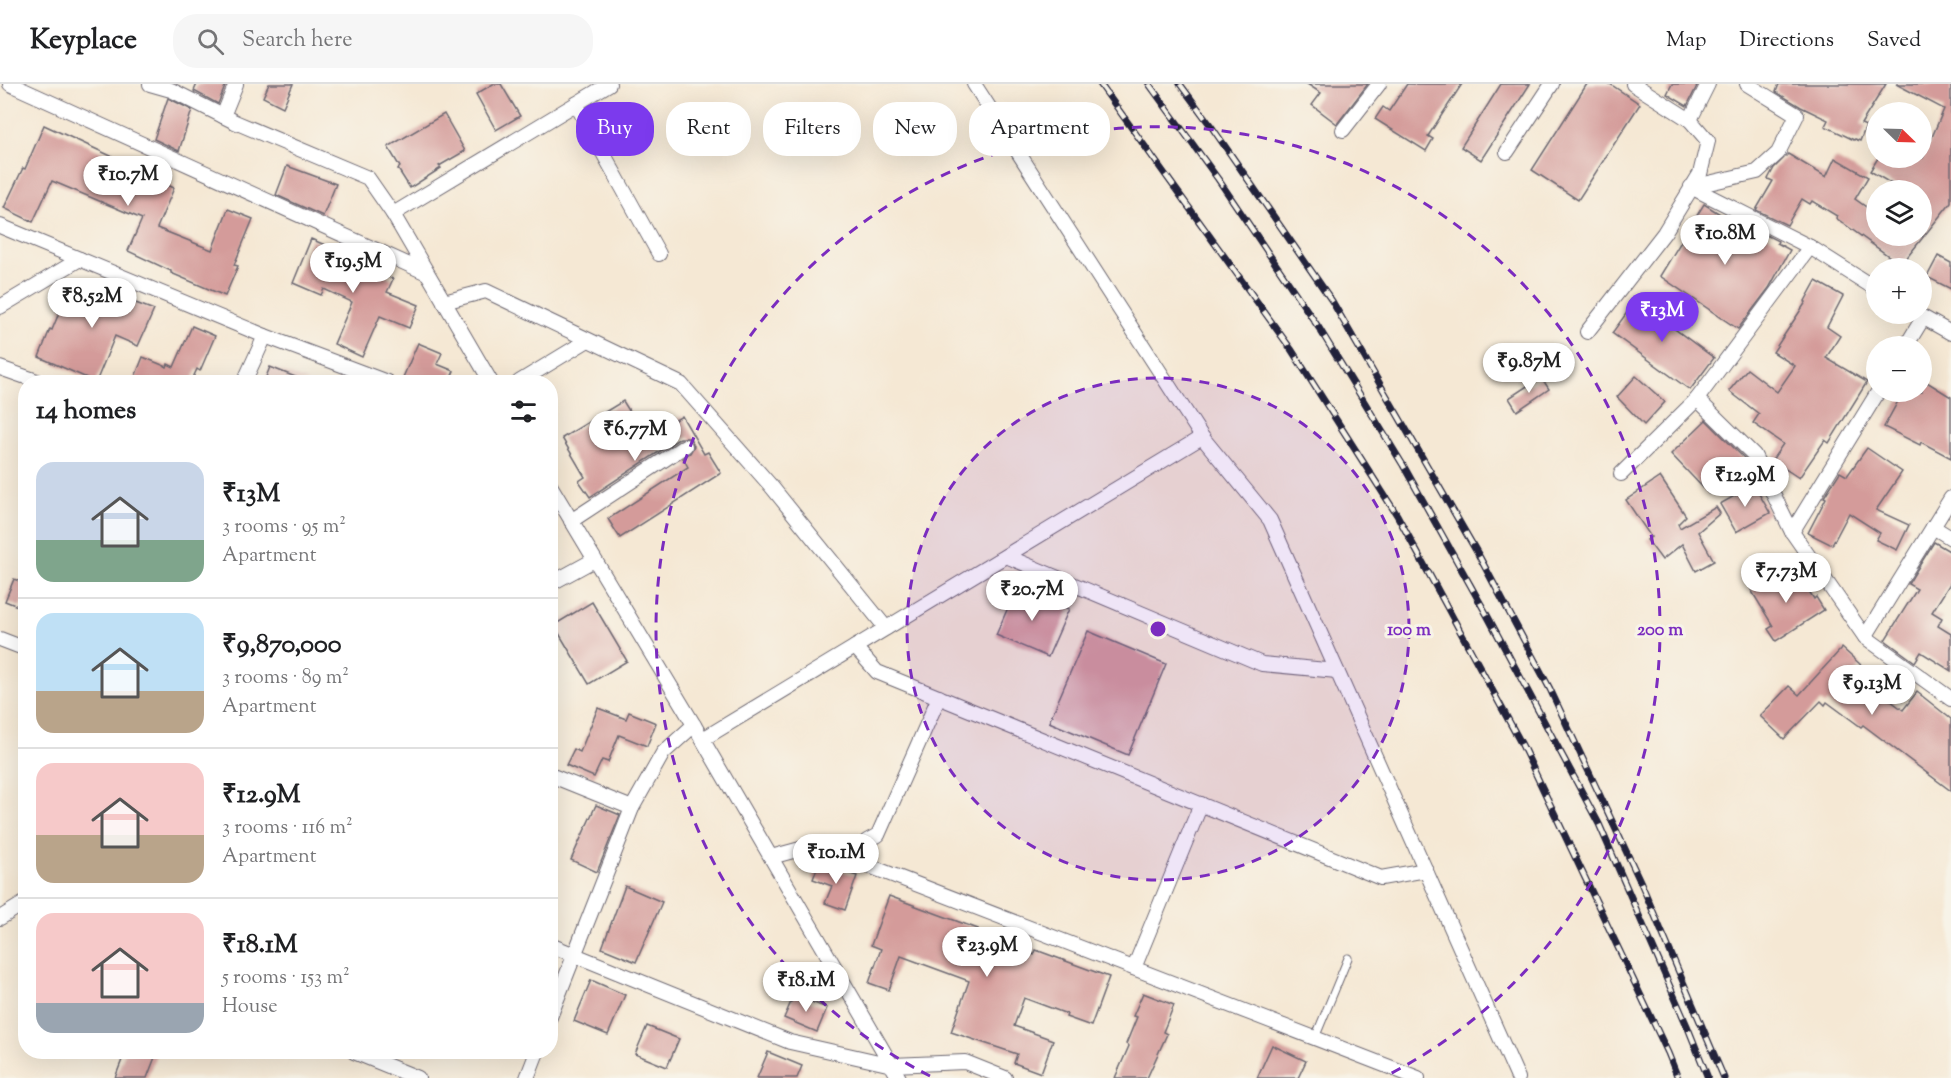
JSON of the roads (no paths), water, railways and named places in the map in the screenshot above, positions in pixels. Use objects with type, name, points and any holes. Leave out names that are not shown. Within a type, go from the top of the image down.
[{"type":"street","points":[[10,84],[427,273]]},
{"type":"street","points":[[150,84],[171,90],[223,116],[368,178],[393,214],[487,375]]},
{"type":"street","points":[[223,116],[236,84]]},
{"type":"street","points":[[579,102],[609,84]]},
{"type":"street","points":[[974,84],[1202,437],[1270,520],[1518,1078]]},
{"type":"street","points":[[1343,130],[1378,84]]},
{"type":"street","points":[[1507,152],[1552,84]]},
{"type":"street","points":[[1587,332],[1664,233],[1700,174],[1708,141],[1690,120],[1633,84]]},
{"type":"street","points":[[1690,120],[1708,84]]},
{"type":"street","points":[[1692,187],[1756,172],[1778,153],[1797,115],[1748,84]]},
{"type":"street","points":[[393,214],[576,104]]},
{"type":"street","points":[[605,156],[659,254]]},
{"type":"street","points":[[1692,187],[1810,247],[1866,283]]},
{"type":"street","points":[[0,226],[265,336],[368,375]]},
{"type":"street","points":[[1621,474],[1697,399],[1810,247]]},
{"type":"street","points":[[0,308],[80,259]]},
{"type":"street","points":[[444,302],[486,291],[681,384],[771,486],[886,628]]},
{"type":"street","points":[[1932,323],[1951,333]]},
{"type":"street","points":[[247,375],[265,336]]},
{"type":"street","points":[[530,375],[588,340]]},
{"type":"street","points":[[0,368],[20,375]]},
{"type":"street","points":[[1697,399],[1754,455],[1792,532],[1865,637],[1951,699]]},
{"type":"street","points":[[1792,532],[1872,402]]},
{"type":"street","points":[[703,739],[1202,437]]},
{"type":"street","points":[[572,521],[685,446]]},
{"type":"street","points":[[558,498],[703,739],[899,1078]]},
{"type":"street","points":[[1865,637],[1951,498]]},
{"type":"street","points":[[1933,527],[1951,538]]},
{"type":"street","points":[[1006,556],[1262,664],[1337,671]]},
{"type":"street","points":[[558,580],[594,560]]},
{"type":"street","points":[[0,639],[18,646]]},
{"type":"street","points":[[855,647],[877,672],[1381,878],[1426,870]]},
{"type":"street","points":[[859,862],[867,841],[878,835],[939,697]]},
{"type":"street","points":[[558,997],[632,808],[663,753],[694,725]]},
{"type":"street","points":[[558,778],[632,808]]},
{"type":"street","points":[[1134,968],[1201,804]]},
{"type":"street","points":[[771,857],[814,845],[1418,1078]]},
{"type":"street","points":[[0,918],[18,907]]},
{"type":"street","points":[[558,948],[790,1042],[892,1065],[965,1062],[1005,1078]]},
{"type":"street","points":[[371,1059],[418,1078]]},
{"type":"street","points":[[526,1078],[534,1059]]},
{"type":"lane","points":[[1315,1038],[1348,958]]},
{"type":"railway","points":[[1100,84],[1291,349],[1397,515],[1522,745],[1678,1078]]},
{"type":"railway","points":[[1149,84],[1218,179],[1319,328],[1403,465],[1487,615],[1599,824],[1708,1078]]},
{"type":"railway","points":[[1180,84],[1332,301],[1478,554],[1550,689],[1641,883],[1724,1078]]}]
